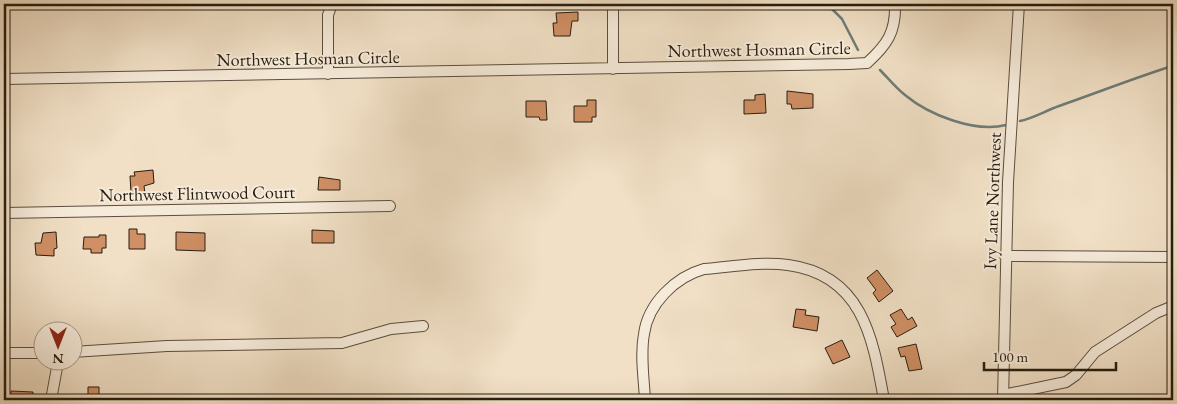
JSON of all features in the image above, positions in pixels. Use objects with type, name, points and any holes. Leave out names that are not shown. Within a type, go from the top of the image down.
[{"type":"street","points":[[328,74],[328,15],[332,4]]},
{"type":"street","points":[[613,4],[613,69]]},
{"type":"street","name":"Northwest Hosman Circle","points":[[4,79],[613,69],[867,62],[889,40],[896,16],[895,4]]},
{"type":"street","name":"Ivy Lane Northwest","points":[[1003,398],[1006,329],[1006,256],[1019,4]]},
{"type":"street","name":"Northwest Flintwood Court","points":[[4,213],[390,206]]},
{"type":"street","points":[[1006,256],[1173,257]]},
{"type":"street","points":[[645,400],[643,336],[654,308],[665,293],[686,276],[704,269],[779,264],[806,268],[825,277],[844,292],[858,309],[874,344],[884,400]]},
{"type":"street","points":[[1003,398],[1066,382],[1076,375],[1095,352],[1156,313],[1173,306]]},
{"type":"street","points":[[82,351],[167,346],[342,343],[391,329],[423,326]]},
{"type":"street","points":[[4,353],[32,353]]},
{"type":"street","points":[[51,400],[56,372]]},
{"type":"street","points":[[1003,398],[1060,400]]},
{"type":"building","points":[[578,12],[578,21],[572,21],[570,36],[554,36],[553,23],[557,23],[556,13]]},
{"type":"building","points":[[787,91],[813,94],[813,108],[792,109],[791,104],[787,104]]},
{"type":"building","points":[[765,94],[766,113],[744,114],[744,100],[755,100],[755,95]]},
{"type":"building","points":[[587,100],[596,100],[596,117],[592,117],[592,122],[574,122],[574,106],[587,106]]},
{"type":"building","points":[[526,101],[546,101],[547,120],[540,120],[539,117],[526,117]]},
{"type":"building","points":[[153,170],[154,183],[144,186],[145,193],[131,193],[130,176],[135,176],[134,172]]},
{"type":"building","points":[[319,177],[340,180],[340,190],[318,190]]},
{"type":"building","points":[[129,229],[137,229],[137,234],[145,234],[145,249],[129,249]]},
{"type":"building","points":[[312,230],[334,231],[334,243],[312,243]]},
{"type":"building","points":[[56,232],[57,248],[54,249],[54,256],[36,255],[35,243],[41,243],[43,233]]},
{"type":"building","points":[[176,232],[205,233],[205,251],[176,250]]},
{"type":"building","points":[[99,235],[106,235],[106,248],[102,248],[102,253],[91,253],[91,249],[83,249],[84,237],[99,237]]},
{"type":"building","points":[[877,270],[893,291],[879,302],[873,293],[876,290],[867,278]]},
{"type":"building","points":[[796,309],[806,310],[805,315],[819,317],[817,331],[793,327]]},
{"type":"building","points":[[901,309],[908,320],[912,317],[917,326],[897,337],[891,327],[896,324],[890,315]]},
{"type":"building","points":[[842,340],[850,357],[833,364],[825,348]]},
{"type":"building","points":[[916,344],[922,369],[909,371],[905,356],[901,357],[898,348]]},
{"type":"building","points":[[88,387],[99,387],[99,400],[88,400]]},
{"type":"building","points":[[11,391],[33,392],[33,400],[11,400]]},
{"type":"waterway","points":[[827,4],[842,19],[858,50]]},
{"type":"waterway","points":[[1020,121],[1141,76],[1169,67],[1173,68]]},
{"type":"waterway","points":[[880,70],[905,95],[939,115],[967,124],[994,127],[1006,125]]}]
